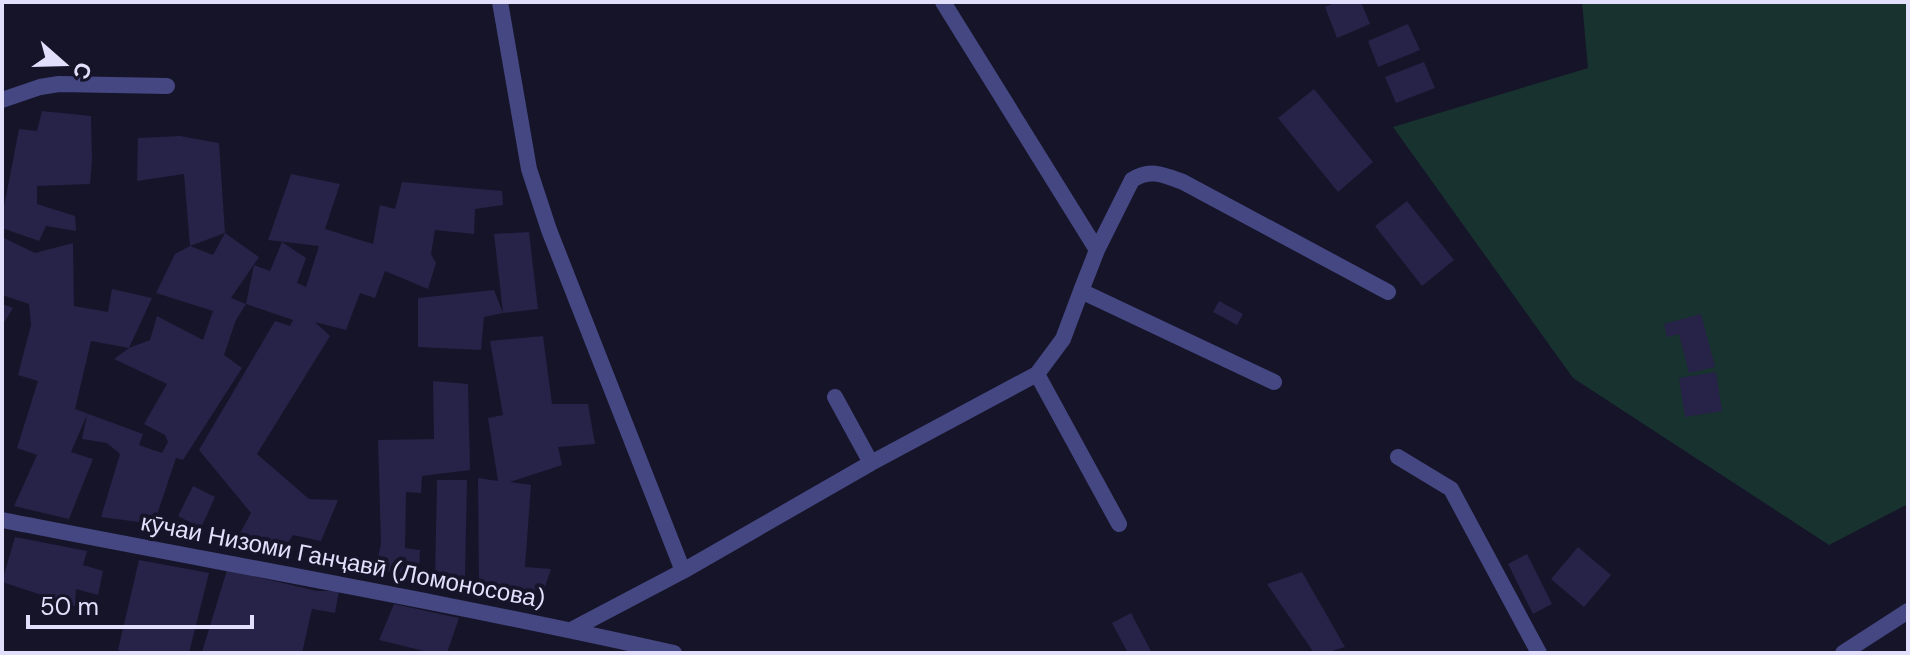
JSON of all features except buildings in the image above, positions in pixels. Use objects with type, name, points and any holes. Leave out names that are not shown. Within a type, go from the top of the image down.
[{"type":"street","points":[[500,2],[529,169],[549,230],[683,571]]},
{"type":"street","points":[[943,2],[1097,250]]},
{"type":"street","points":[[2,100],[59,84],[167,86]]},
{"type":"street","points":[[571,630],[1037,374],[1063,339],[1097,250],[1132,180],[1143,173],[1153,172],[1183,182],[1388,292]]},
{"type":"street","points":[[1081,291],[1274,382]]},
{"type":"street","points":[[1037,374],[1119,524]]},
{"type":"street","points":[[835,397],[871,463]]},
{"type":"street","points":[[1398,457],[1451,489],[1539,653]]},
{"type":"street","name":"кӯчаи Низоми Ганҷавӣ (Ломоносова)","points":[[2,520],[571,630],[674,653]]},
{"type":"street","points":[[1847,649],[1908,611]]},
{"type":"green space","points":[[1582,2],[1908,2],[1908,504],[1829,545],[1573,378],[1393,127],[1588,68]]}]
